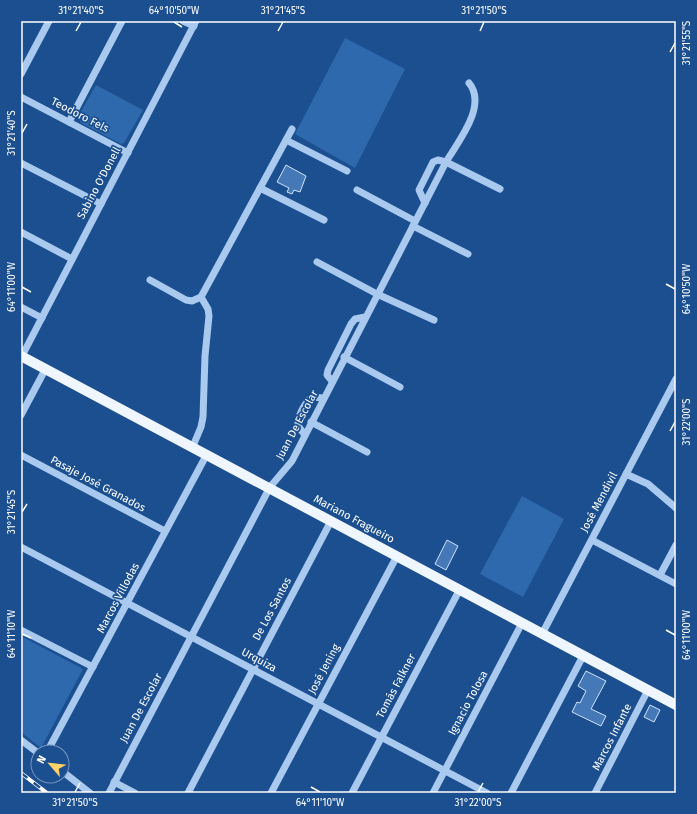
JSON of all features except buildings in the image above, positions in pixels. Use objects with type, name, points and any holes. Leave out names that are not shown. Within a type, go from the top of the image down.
[{"type":"main road","name":"Mariano Fragueiro","points":[[21,356],[270,487],[676,705]]},
{"type":"street","points":[[21,74],[49,21]]},
{"type":"street","points":[[69,122],[122,21]]},
{"type":"street","points":[[183,21],[195,24]]},
{"type":"street","name":"Sabino O'Donell","points":[[21,356],[195,24]]},
{"type":"street","name":"Juan De Escolar","points":[[109,793],[270,487],[292,461],[344,357],[446,162],[471,122],[475,93],[469,83]]},
{"type":"street","name":"Teodoro Fels","points":[[21,97],[128,153]]},
{"type":"street","points":[[150,280],[186,300],[192,301],[201,297],[292,129]]},
{"type":"street","points":[[286,140],[348,171]]},
{"type":"street","points":[[425,203],[418,190],[433,162],[438,160],[446,162],[500,189]]},
{"type":"street","points":[[21,163],[101,204]]},
{"type":"street","points":[[260,188],[324,220]]},
{"type":"street","points":[[357,190],[468,254]]},
{"type":"street","points":[[21,232],[72,259]]},
{"type":"street","points":[[317,262],[377,294],[434,320]]},
{"type":"street","points":[[193,446],[201,428],[203,416],[205,356],[209,316],[208,309],[201,297]]},
{"type":"street","points":[[21,307],[42,318]]},
{"type":"street","points":[[332,381],[327,375],[328,370],[351,324],[354,319],[365,317]]},
{"type":"street","points":[[344,357],[400,386]]},
{"type":"street","points":[[21,415],[46,368]]},
{"type":"street","name":"José Mendivil","points":[[542,634],[676,379]]},
{"type":"street","points":[[305,435],[298,426],[299,417],[308,400],[312,397],[323,398]]},
{"type":"street","points":[[311,422],[367,452]]},
{"type":"street","name":"Marcos Villodas","points":[[51,744],[207,454]]},
{"type":"street","name":"Pasaje José Granados","points":[[21,455],[165,531]]},
{"type":"street","points":[[626,474],[648,484],[676,508]]},
{"type":"street","name":"De Los Santos","points":[[188,793],[331,520]]},
{"type":"street","points":[[592,540],[676,584]]},
{"type":"street","points":[[660,575],[676,545]]},
{"type":"street","name":"Urquiza","points":[[21,547],[487,793]]},
{"type":"street","name":"José Jening","points":[[271,793],[397,556]]},
{"type":"street","name":"Tomás Falkner","points":[[352,793],[460,589]]},
{"type":"street","name":"Ignacio Tolosa","points":[[433,793],[522,623]]},
{"type":"street","points":[[21,630],[93,667]]},
{"type":"street","points":[[511,793],[583,656]]},
{"type":"street","name":"Marcos Infante","points":[[595,793],[648,690]]},
{"type":"street","points":[[21,740],[30,747]]},
{"type":"street","points":[[70,777],[90,793]]},
{"type":"street","points":[[114,782],[135,793]]},
{"type":"shaded area","points":[[345,38],[405,69],[355,168],[295,134]]},
{"type":"shaded area","points":[[96,85],[143,110],[124,143],[121,144],[81,123],[78,117]]},
{"type":"shaded area","points":[[522,496],[564,519],[523,597],[480,574]]},
{"type":"shaded area","points":[[21,636],[83,669],[43,744],[36,744],[21,732]]},
{"type":"railway","points":[[21,773],[47,793]]}]
